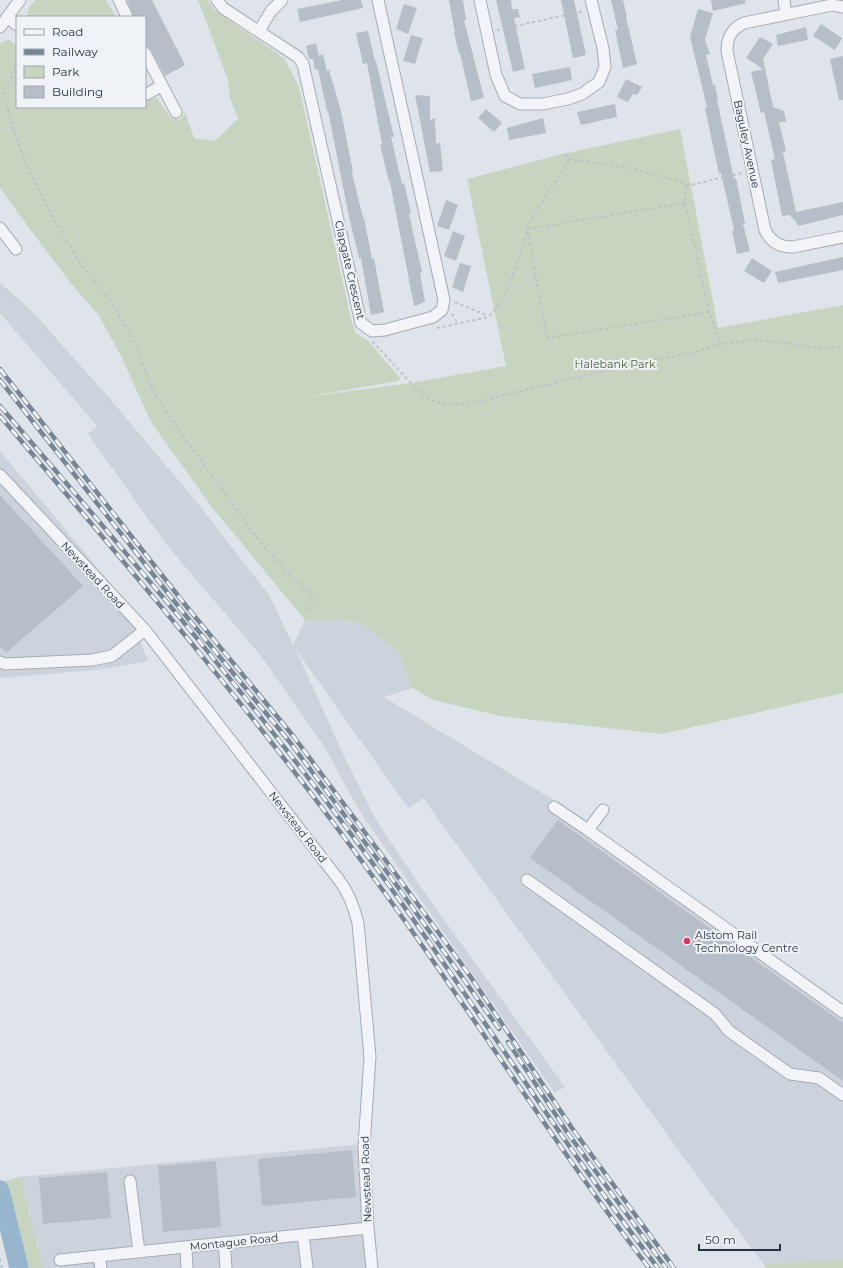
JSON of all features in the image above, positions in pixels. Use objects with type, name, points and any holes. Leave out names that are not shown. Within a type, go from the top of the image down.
[{"type":"street","points":[[0,27],[20,0]]},
{"type":"street","points":[[119,0],[127,16]]},
{"type":"street","name":"Clapgate Crescent","points":[[217,0],[223,8],[298,57],[303,64],[361,323],[372,332],[433,317],[442,310],[444,300]]},
{"type":"street","points":[[259,31],[271,11],[282,0]]},
{"type":"street","points":[[378,0],[444,300]]},
{"type":"street","points":[[480,0],[496,75],[505,96],[520,104],[543,104],[568,99],[582,94],[599,82],[605,67],[603,48],[592,5]]},
{"type":"street","points":[[784,0],[786,14]]},
{"type":"street","name":"Baguley Avenue","points":[[843,6],[832,5],[786,14],[738,26],[734,29],[728,39],[727,51],[765,230],[772,240],[781,246],[793,247],[843,237]]},
{"type":"street","points":[[7,17],[16,24]]},
{"type":"street","points":[[146,55],[176,112]]},
{"type":"street","points":[[147,94],[161,86]]},
{"type":"street","points":[[0,228],[16,249]]},
{"type":"street","name":"Newstead Road","points":[[0,475],[145,630],[339,880],[353,906],[358,923],[370,1057],[364,1146],[368,1228],[372,1268]]},
{"type":"street","points":[[0,662],[5,664],[92,660],[112,656],[145,630]]},
{"type":"street","points":[[554,807],[843,1012]]},
{"type":"street","points":[[588,830],[603,810]]},
{"type":"street","points":[[527,880],[715,1014],[729,1031],[790,1074],[819,1078],[843,1095]]},
{"type":"street","points":[[130,1181],[138,1252]]},
{"type":"street","name":"Montague Road","points":[[60,1260],[368,1228]]},
{"type":"street","points":[[302,1235],[307,1267]]},
{"type":"street","points":[[224,1243],[226,1268]]},
{"type":"street","points":[[186,1247],[187,1268]]},
{"type":"street","points":[[99,1256],[101,1268]]},
{"type":"path","points":[[488,32],[592,5]]},
{"type":"path","points":[[16,67],[4,92],[12,126],[30,173],[54,220],[80,263],[112,303],[134,341],[154,394],[260,542],[286,571],[315,598],[309,611]]},
{"type":"path","points":[[564,155],[570,159],[635,169],[682,182],[686,186],[685,203],[709,312],[721,344]]},
{"type":"path","points":[[444,300],[449,299],[489,317],[502,300],[508,289],[531,219],[570,159]]},
{"type":"path","points":[[686,186],[753,171]]},
{"type":"path","points":[[527,229],[685,203]]},
{"type":"path","points":[[527,229],[546,338],[709,312]]},
{"type":"path","points":[[449,311],[458,323]]},
{"type":"path","points":[[372,332],[374,343],[421,394],[433,401],[453,405],[478,402],[578,377],[698,351],[721,344],[754,340],[816,348],[843,347]]},
{"type":"path","points":[[0,1259],[2,1268]]},
{"type":"shaded area","points":[[0,283],[31,310],[111,400],[196,501],[269,595],[293,645],[305,620],[335,619],[361,623],[399,652],[412,688],[384,697],[560,804],[843,1004],[843,1260],[763,1263],[711,1195],[423,798],[408,808],[295,648],[342,752],[376,820],[424,892],[565,1087],[555,1093],[360,812],[324,746],[261,656],[166,544],[88,434],[97,426],[0,313]]},
{"type":"shaded area","points":[[0,451],[125,601],[148,661],[105,669],[0,678]]},
{"type":"shaded area","points":[[362,1144],[377,1268],[43,1268],[20,1177]]},
{"type":"green space","points":[[35,0],[106,0],[115,16],[27,16],[29,7]]},
{"type":"green space","name":"Halebank Park","points":[[198,0],[208,0],[214,10],[284,58],[299,87],[351,319],[356,333],[368,341],[400,378],[398,381],[306,397],[411,383],[506,366],[467,179],[562,154],[680,129],[718,328],[843,305],[843,693],[662,734],[500,716],[434,700],[412,688],[399,652],[361,623],[335,619],[305,620],[211,506],[151,422],[121,356],[98,314],[73,286],[0,188],[0,45],[2,42],[9,40],[16,45],[16,108],[146,108],[146,101],[157,98],[171,118],[180,120],[185,112],[194,138],[215,141],[238,119],[230,97],[228,80]]},
{"type":"green space","points":[[20,1177],[43,1268],[23,1268],[1,1182]]},
{"type":"green space","points":[[843,1260],[843,1268],[767,1268],[763,1263]]},
{"type":"building","points":[[127,0],[152,0],[185,65],[165,76],[151,50],[146,45],[146,16],[134,16]]},
{"type":"building","points":[[342,0],[361,0],[363,8],[300,22],[297,9]]},
{"type":"building","points":[[449,0],[463,0],[466,20],[464,20],[484,98],[471,101],[454,33]]},
{"type":"building","points":[[496,0],[511,0],[512,9],[518,9],[520,17],[514,18],[525,69],[513,72]]},
{"type":"building","points":[[561,0],[574,0],[586,55],[573,58]]},
{"type":"building","points":[[611,0],[623,0],[637,64],[623,68],[615,30],[618,30]]},
{"type":"building","points":[[711,0],[745,0],[746,3],[713,11]]},
{"type":"building","points":[[404,4],[417,8],[408,34],[396,29]]},
{"type":"building","points":[[698,9],[713,13],[705,40],[710,54],[706,55],[713,85],[715,85],[734,179],[736,178],[745,224],[743,224],[750,251],[737,254],[732,231],[734,230],[721,173],[719,174],[705,108],[707,107],[690,37]]},
{"type":"building","points":[[821,24],[842,38],[835,50],[813,36]]},
{"type":"building","points":[[806,27],[808,40],[778,46],[776,35]]},
{"type":"building","points":[[368,31],[394,137],[391,137],[402,184],[404,183],[411,213],[409,214],[422,272],[420,273],[425,302],[414,306],[390,182],[380,145],[382,144],[367,63],[363,64],[356,33]]},
{"type":"building","points":[[411,35],[423,38],[415,64],[403,61]]},
{"type":"building","points":[[760,37],[773,44],[763,59],[773,107],[784,111],[786,122],[779,122],[786,151],[783,152],[796,212],[843,202],[843,215],[798,226],[795,220],[789,215],[782,216],[771,160],[775,159],[764,112],[761,113],[751,72],[763,69],[746,58]]},
{"type":"building","points":[[316,43],[319,56],[323,54],[327,71],[329,70],[341,111],[352,173],[364,218],[372,259],[374,258],[384,312],[371,315],[361,258],[359,258],[349,217],[318,69],[315,69],[313,59],[309,59],[306,46]]},
{"type":"building","points":[[843,56],[843,100],[839,100],[830,59]]},
{"type":"building","points":[[570,67],[572,80],[535,88],[532,74]]},
{"type":"building","points":[[626,79],[642,87],[637,95],[633,94],[628,102],[617,97]]},
{"type":"building","points":[[415,95],[430,96],[430,120],[435,118],[436,144],[440,143],[443,171],[430,172]]},
{"type":"building","points":[[615,104],[617,117],[581,125],[577,112]]},
{"type":"building","points":[[486,109],[502,123],[494,132],[478,118]]},
{"type":"building","points":[[543,118],[546,133],[509,140],[507,128]]},
{"type":"building","points":[[446,200],[458,205],[449,230],[437,226]]},
{"type":"building","points":[[453,231],[465,236],[456,261],[444,256]]},
{"type":"building","points":[[843,257],[843,270],[778,283],[775,272]]},
{"type":"building","points":[[752,258],[772,271],[764,283],[744,271]]},
{"type":"building","points":[[460,263],[471,266],[463,292],[452,287]]},
{"type":"building","points":[[0,495],[83,586],[6,653],[0,646]]},
{"type":"building","name":"Alstom Rail Technology Centre","points":[[558,820],[843,1023],[843,1081],[530,858]]},
{"type":"building","points":[[352,1150],[356,1197],[262,1206],[258,1159]]},
{"type":"building","points":[[216,1161],[221,1227],[163,1232],[158,1166]]},
{"type":"building","points":[[107,1172],[111,1218],[43,1224],[39,1178]]},
{"type":"waterway","points":[[0,1190],[19,1268]]},
{"type":"railway","points":[[0,369],[187,607],[294,737],[468,973],[572,1128],[674,1268]]},
{"type":"railway","points":[[0,380],[182,611],[289,741],[390,876],[499,1029]]},
{"type":"railway","points":[[0,406],[149,580],[293,758],[385,880],[588,1173],[658,1268]]},
{"type":"railway","points":[[0,416],[98,531],[289,764],[379,885],[447,981],[546,1126],[649,1268]]},
{"type":"railway","points":[[508,1042],[567,1132],[666,1268]]},
{"type":"place","name":"Alstom Rail Technology Centre","points":[[687,941]]}]
